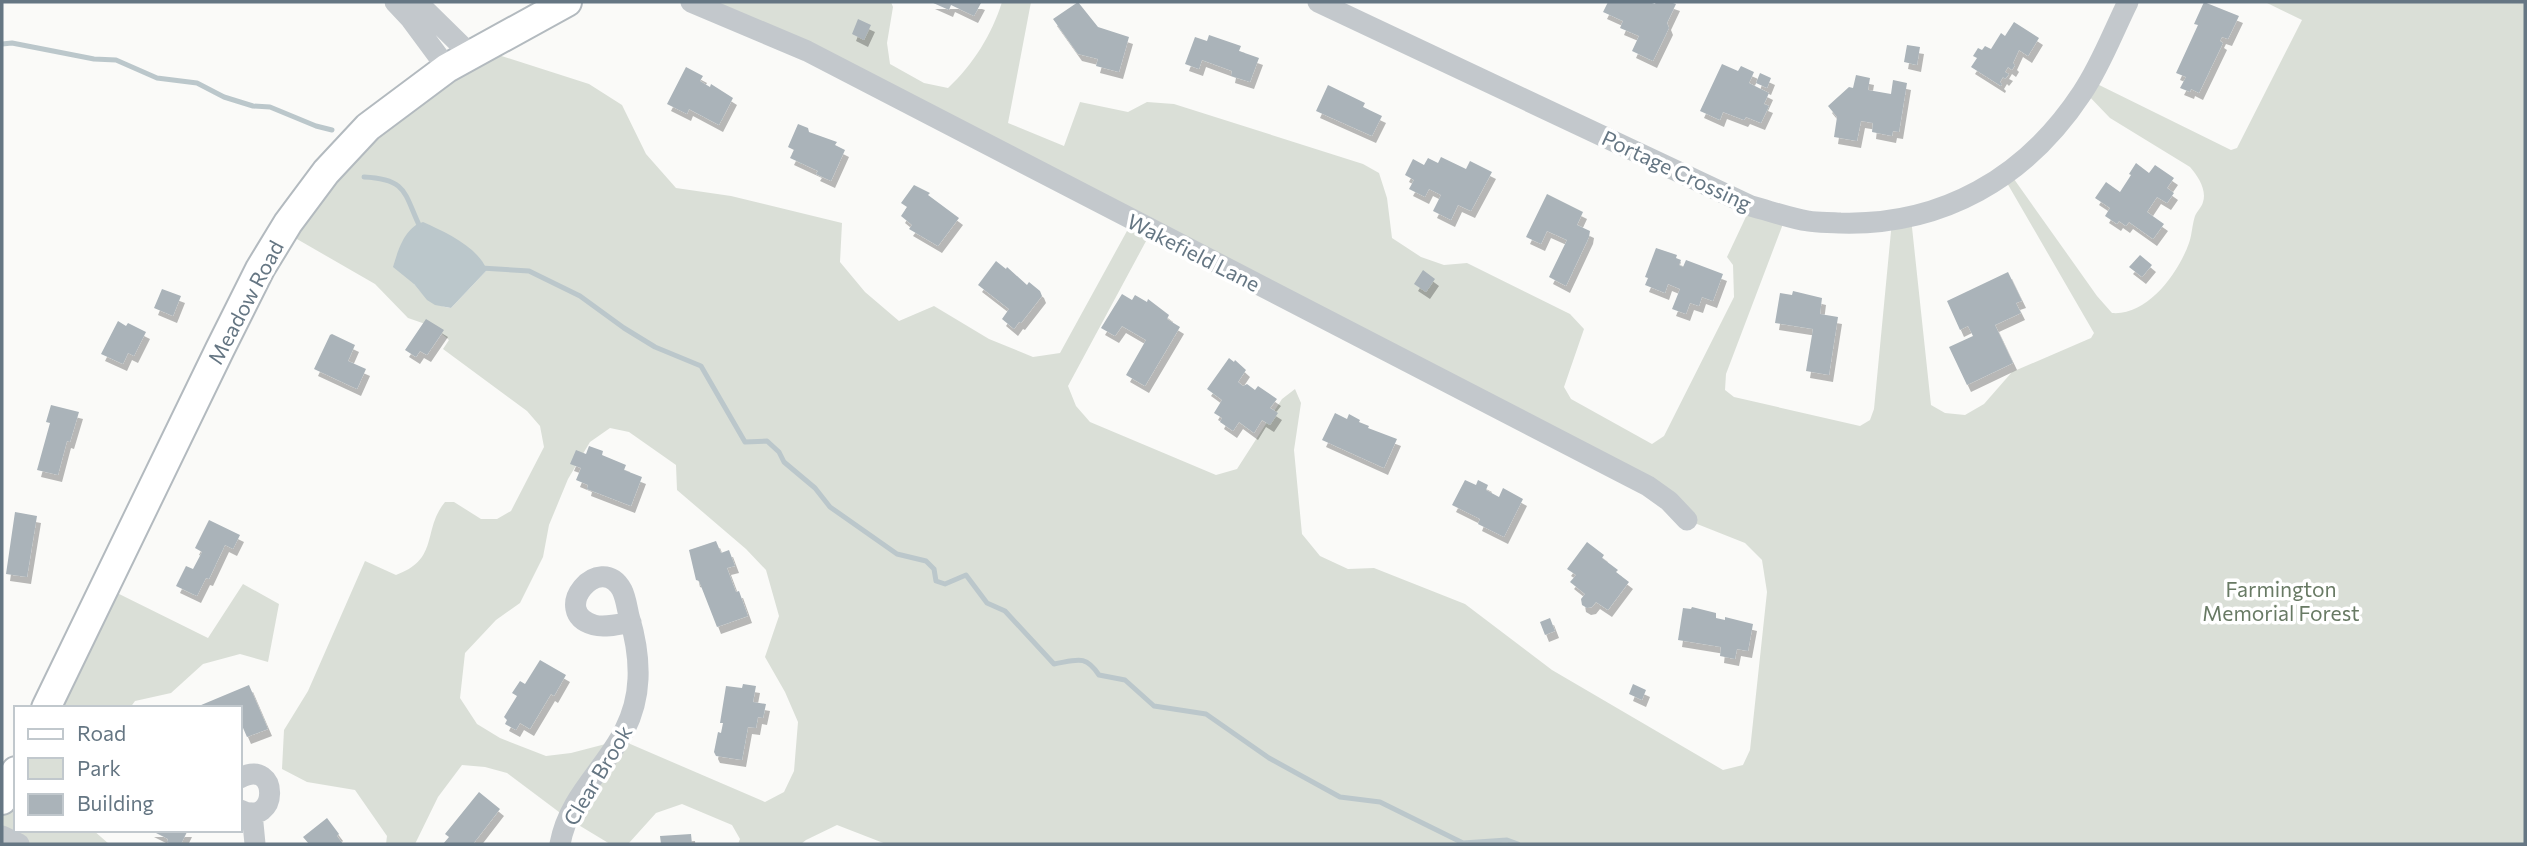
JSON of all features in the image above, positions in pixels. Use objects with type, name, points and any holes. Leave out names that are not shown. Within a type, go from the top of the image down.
[{"type":"street","points":[[395,2],[458,61]]},
{"type":"street","points":[[417,2],[458,61]]},
{"type":"street","name":"Meadow Road","points":[[47,706],[260,269],[283,231],[326,172],[368,127],[458,61],[567,2]]},
{"type":"street","name":"Wakefield Lane","points":[[691,2],[807,51],[1648,486],[1669,500],[1687,520]]},
{"type":"street","name":"Portage Crossing","points":[[1318,2],[1751,206],[1809,222],[1869,223],[1910,218],[1955,202],[1991,185],[2029,157],[2058,127],[2084,90],[2128,2]]},
{"type":"street","name":"Clear Brook","points":[[560,844],[567,818],[621,740],[634,706],[639,666],[631,622]]},
{"type":"street","points":[[242,777],[254,774],[269,785],[271,797],[268,803],[259,812],[246,811],[255,844]]},
{"type":"street","points":[[2,800],[14,775]]},
{"type":"street","points":[[2,836],[19,844]]},
{"type":"green space","name":"Farmington Memorial Forest","points":[[691,2],[891,2],[893,7],[887,43],[890,64],[924,83],[948,88],[981,48],[1002,2],[1031,2],[1008,123],[1064,146],[1080,102],[1128,112],[1147,102],[1174,104],[1363,164],[1379,173],[1387,198],[1392,238],[1421,257],[1444,265],[1467,263],[1570,314],[1584,329],[1564,387],[1571,399],[1652,444],[1664,436],[1734,297],[1733,265],[1727,257],[1751,206],[1786,216],[1726,374],[1725,390],[1734,397],[1860,426],[1870,420],[1874,409],[1892,221],[1911,218],[1931,405],[1945,413],[1965,415],[1984,404],[2012,372],[2091,338],[2094,333],[2003,176],[2009,172],[2112,313],[2137,308],[2160,291],[2177,267],[2189,243],[2195,216],[2204,197],[2199,179],[2190,167],[2110,118],[2084,91],[2089,80],[2231,150],[2237,148],[2302,20],[2265,2],[2525,2],[2525,844],[886,844],[837,825],[801,844],[738,844],[740,839],[732,825],[682,804],[656,813],[629,843],[610,844],[567,818],[507,773],[462,765],[438,797],[415,844],[386,844],[387,836],[355,790],[307,782],[282,769],[284,730],[308,691],[365,561],[396,575],[410,568],[425,552],[438,513],[445,502],[454,502],[481,519],[497,519],[511,511],[544,447],[540,426],[527,411],[443,349],[449,340],[434,327],[408,318],[375,284],[283,231],[326,172],[480,49],[589,84],[622,105],[646,154],[676,188],[731,196],[842,223],[840,262],[865,292],[899,321],[934,306],[989,339],[1033,357],[1060,353],[1133,220]],"holes":[[[1152,230],[1669,501],[1687,520],[1745,543],[1762,560],[1767,592],[1750,750],[1743,765],[1723,770],[1552,670],[1465,604],[1374,568],[1348,569],[1320,556],[1302,534],[1294,450],[1301,403],[1295,389],[1282,399],[1237,469],[1216,475],[1090,422],[1076,406],[1068,386]],[[487,270],[451,308],[430,300],[414,284]],[[610,428],[629,432],[676,465],[677,490],[746,549],[766,570],[779,616],[765,657],[798,722],[794,771],[784,792],[765,802],[621,740],[571,753],[546,756],[500,738],[477,724],[460,698],[465,653],[496,620],[520,603],[543,557],[549,525],[568,479],[590,442]]]},
{"type":"green space","points":[[243,584],[279,604],[268,662],[240,654],[203,664],[171,693],[135,701],[131,706],[47,706],[105,587],[208,638]]},
{"type":"green space","points":[[14,775],[14,832],[95,832],[109,844],[2,844],[2,800]]},
{"type":"shaded area","points":[[423,222],[468,247],[487,270],[451,308],[435,305],[427,300],[414,284],[393,267],[407,234]]},
{"type":"building","points":[[931,2],[981,3],[974,16],[951,5],[949,10]]},
{"type":"building","points":[[1078,2],[1098,27],[1129,37],[1119,72],[1096,66],[1098,59],[1078,54],[1053,19]]},
{"type":"building","points":[[1608,2],[1676,4],[1667,23],[1669,28],[1653,61],[1632,51],[1639,36],[1620,28],[1623,21],[1603,12]]},
{"type":"building","points":[[2204,2],[2239,16],[2228,39],[2222,37],[2220,41],[2223,43],[2199,93],[2180,88],[2186,77],[2176,73],[2198,25],[2194,24]]},
{"type":"building","points":[[858,19],[871,25],[864,40],[852,34]]},
{"type":"building","points":[[2014,22],[2039,38],[2028,56],[2019,50],[2013,63],[2015,65],[2012,70],[2008,67],[2005,72],[2009,74],[2005,79],[2003,77],[2001,86],[1971,67],[1977,58],[1973,56],[1978,48],[1982,50],[1985,46],[1991,49],[2001,33],[2005,36]]},
{"type":"building","points":[[1209,35],[1241,46],[1239,51],[1259,58],[1250,82],[1231,76],[1232,71],[1202,60],[1199,69],[1185,64],[1195,37],[1207,41]]},
{"type":"building","points":[[1907,45],[1920,47],[1917,65],[1904,62]]},
{"type":"building","points":[[1722,64],[1738,71],[1741,66],[1754,72],[1749,83],[1769,93],[1764,104],[1769,106],[1761,123],[1723,112],[1720,120],[1700,111]]},
{"type":"building","points":[[686,67],[703,76],[700,81],[710,87],[711,84],[733,98],[719,125],[689,109],[687,114],[667,104]]},
{"type":"building","points":[[1760,73],[1771,78],[1767,88],[1756,83]]},
{"type":"building","points":[[1856,75],[1870,78],[1868,90],[1891,94],[1893,80],[1907,83],[1899,132],[1893,131],[1892,136],[1872,132],[1873,123],[1861,121],[1857,141],[1834,137],[1837,117],[1828,106],[1849,87],[1853,88]]},
{"type":"building","points":[[1328,85],[1365,103],[1363,107],[1382,116],[1372,136],[1316,111]]},
{"type":"building","points":[[798,124],[808,128],[809,132],[837,142],[835,145],[845,150],[831,181],[816,174],[818,171],[790,158],[794,150],[788,147]]},
{"type":"building","points":[[1441,157],[1466,169],[1470,161],[1492,172],[1471,211],[1458,205],[1451,220],[1433,211],[1441,195],[1429,189],[1425,197],[1409,189],[1414,180],[1405,175],[1413,159],[1424,165],[1428,158],[1438,163]]},
{"type":"building","points":[[2136,163],[2149,173],[2155,165],[2174,178],[2167,188],[2174,193],[2167,203],[2157,197],[2147,212],[2164,224],[2153,239],[2129,222],[2126,226],[2119,221],[2117,224],[2105,216],[2110,208],[2095,198],[2106,182],[2120,192]]},
{"type":"building","points":[[914,185],[930,193],[928,195],[959,218],[938,246],[909,229],[912,225],[901,216],[907,207],[901,203]]},
{"type":"building","points":[[1547,194],[1583,212],[1577,225],[1590,231],[1566,286],[1549,277],[1567,240],[1547,231],[1541,244],[1526,237]]},
{"type":"building","points":[[1656,248],[1677,255],[1676,258],[1681,260],[1679,265],[1683,267],[1686,260],[1723,274],[1713,301],[1702,297],[1699,306],[1690,303],[1686,314],[1672,309],[1680,289],[1668,284],[1665,293],[1645,285],[1648,278],[1645,277]]},
{"type":"building","points":[[2140,255],[2152,265],[2142,277],[2129,267]]},
{"type":"building","points":[[996,261],[1027,285],[1029,282],[1042,296],[1014,329],[1002,319],[1009,309],[978,285]]},
{"type":"building","points":[[1423,270],[1435,279],[1426,292],[1414,284]]},
{"type":"building","points":[[2008,272],[2022,301],[2016,303],[2021,313],[1995,325],[2013,363],[1967,385],[1949,347],[1973,336],[1968,326],[1960,330],[1947,301]]},
{"type":"building","points":[[162,289],[181,296],[173,316],[154,308]]},
{"type":"building","points":[[1793,291],[1822,298],[1820,314],[1838,317],[1829,375],[1806,371],[1813,329],[1775,323],[1780,293],[1792,295]]},
{"type":"building","points":[[1122,294],[1132,300],[1135,295],[1147,302],[1148,299],[1169,315],[1167,319],[1180,327],[1145,386],[1126,375],[1146,340],[1122,326],[1115,336],[1101,328]]},
{"type":"building","points":[[426,319],[444,330],[427,355],[420,351],[416,357],[405,350]]},
{"type":"building","points":[[118,321],[146,332],[134,356],[128,353],[123,364],[101,354]]},
{"type":"building","points":[[332,334],[355,345],[348,361],[366,369],[357,389],[314,369]]},
{"type":"building","points":[[1229,358],[1246,370],[1238,382],[1255,390],[1258,386],[1277,399],[1270,408],[1278,413],[1270,425],[1262,420],[1254,433],[1239,422],[1233,431],[1220,422],[1222,418],[1214,413],[1222,400],[1207,389]]},
{"type":"building","points":[[51,405],[79,412],[70,442],[67,441],[58,475],[37,470],[50,423],[46,422]]},
{"type":"building","points":[[1335,413],[1347,419],[1349,414],[1369,426],[1368,428],[1397,439],[1384,468],[1322,440]]},
{"type":"building","points":[[589,446],[626,465],[624,470],[642,477],[631,506],[587,489],[588,485],[576,480],[581,468],[570,464],[576,450],[586,454]]},
{"type":"building","points":[[1465,480],[1476,485],[1478,480],[1488,485],[1486,490],[1499,497],[1503,488],[1523,499],[1504,537],[1478,524],[1480,519],[1452,505]]},
{"type":"building","points":[[15,512],[37,516],[27,577],[6,574]]},
{"type":"building","points":[[209,520],[240,535],[233,549],[225,545],[209,579],[206,578],[197,596],[176,586],[186,566],[193,569],[202,552],[195,548]]},
{"type":"building","points":[[716,541],[721,553],[729,550],[735,566],[727,568],[748,616],[717,627],[699,581],[696,580],[689,550]]},
{"type":"building","points":[[1587,542],[1604,555],[1602,558],[1629,582],[1608,610],[1596,602],[1592,607],[1582,605],[1581,599],[1585,594],[1570,582],[1576,575],[1567,569]]},
{"type":"building","points":[[1692,607],[1716,613],[1716,618],[1725,620],[1725,617],[1753,624],[1748,651],[1737,649],[1735,659],[1720,656],[1721,647],[1678,640],[1683,608]]},
{"type":"building","points":[[1550,618],[1555,631],[1545,635],[1540,622]]},
{"type":"building","points":[[540,660],[566,675],[530,729],[520,723],[516,730],[505,724],[507,720],[504,717],[517,696],[512,693],[520,681],[525,684]]},
{"type":"building","points":[[743,684],[756,686],[753,702],[766,704],[763,718],[758,717],[756,728],[748,727],[742,760],[716,756],[714,752],[718,732],[721,733],[723,723],[720,723],[726,686],[742,688]]},
{"type":"building","points":[[1633,684],[1646,690],[1642,700],[1629,694]]},
{"type":"building","points":[[249,685],[268,729],[247,737],[242,726],[242,706],[199,706]]},
{"type":"building","points":[[479,792],[500,809],[473,844],[443,844],[449,837],[445,834]]},
{"type":"building","points":[[327,818],[343,844],[309,844],[303,837]]},
{"type":"building","points":[[154,832],[187,832],[181,844],[172,844],[167,842],[168,839]]},
{"type":"building","points":[[691,834],[692,844],[661,844],[660,836]]},
{"type":"waterway","points":[[2,44],[12,43],[94,59],[116,60],[157,78],[197,83],[224,97],[253,106],[270,107],[332,130]]},
{"type":"waterway","points":[[364,177],[378,178],[397,185],[407,197],[420,227]]},
{"type":"waterway","points":[[481,268],[529,271],[580,296],[655,347],[701,366],[745,442],[767,441],[779,452],[784,462],[815,488],[830,507],[897,554],[926,561],[934,569],[936,581],[945,584],[966,575],[987,603],[1005,611],[1054,664],[1085,661],[1099,675],[1125,680],[1154,706],[1206,714],[1269,758],[1340,797],[1380,802],[1463,843],[1507,840],[1518,844]]}]
